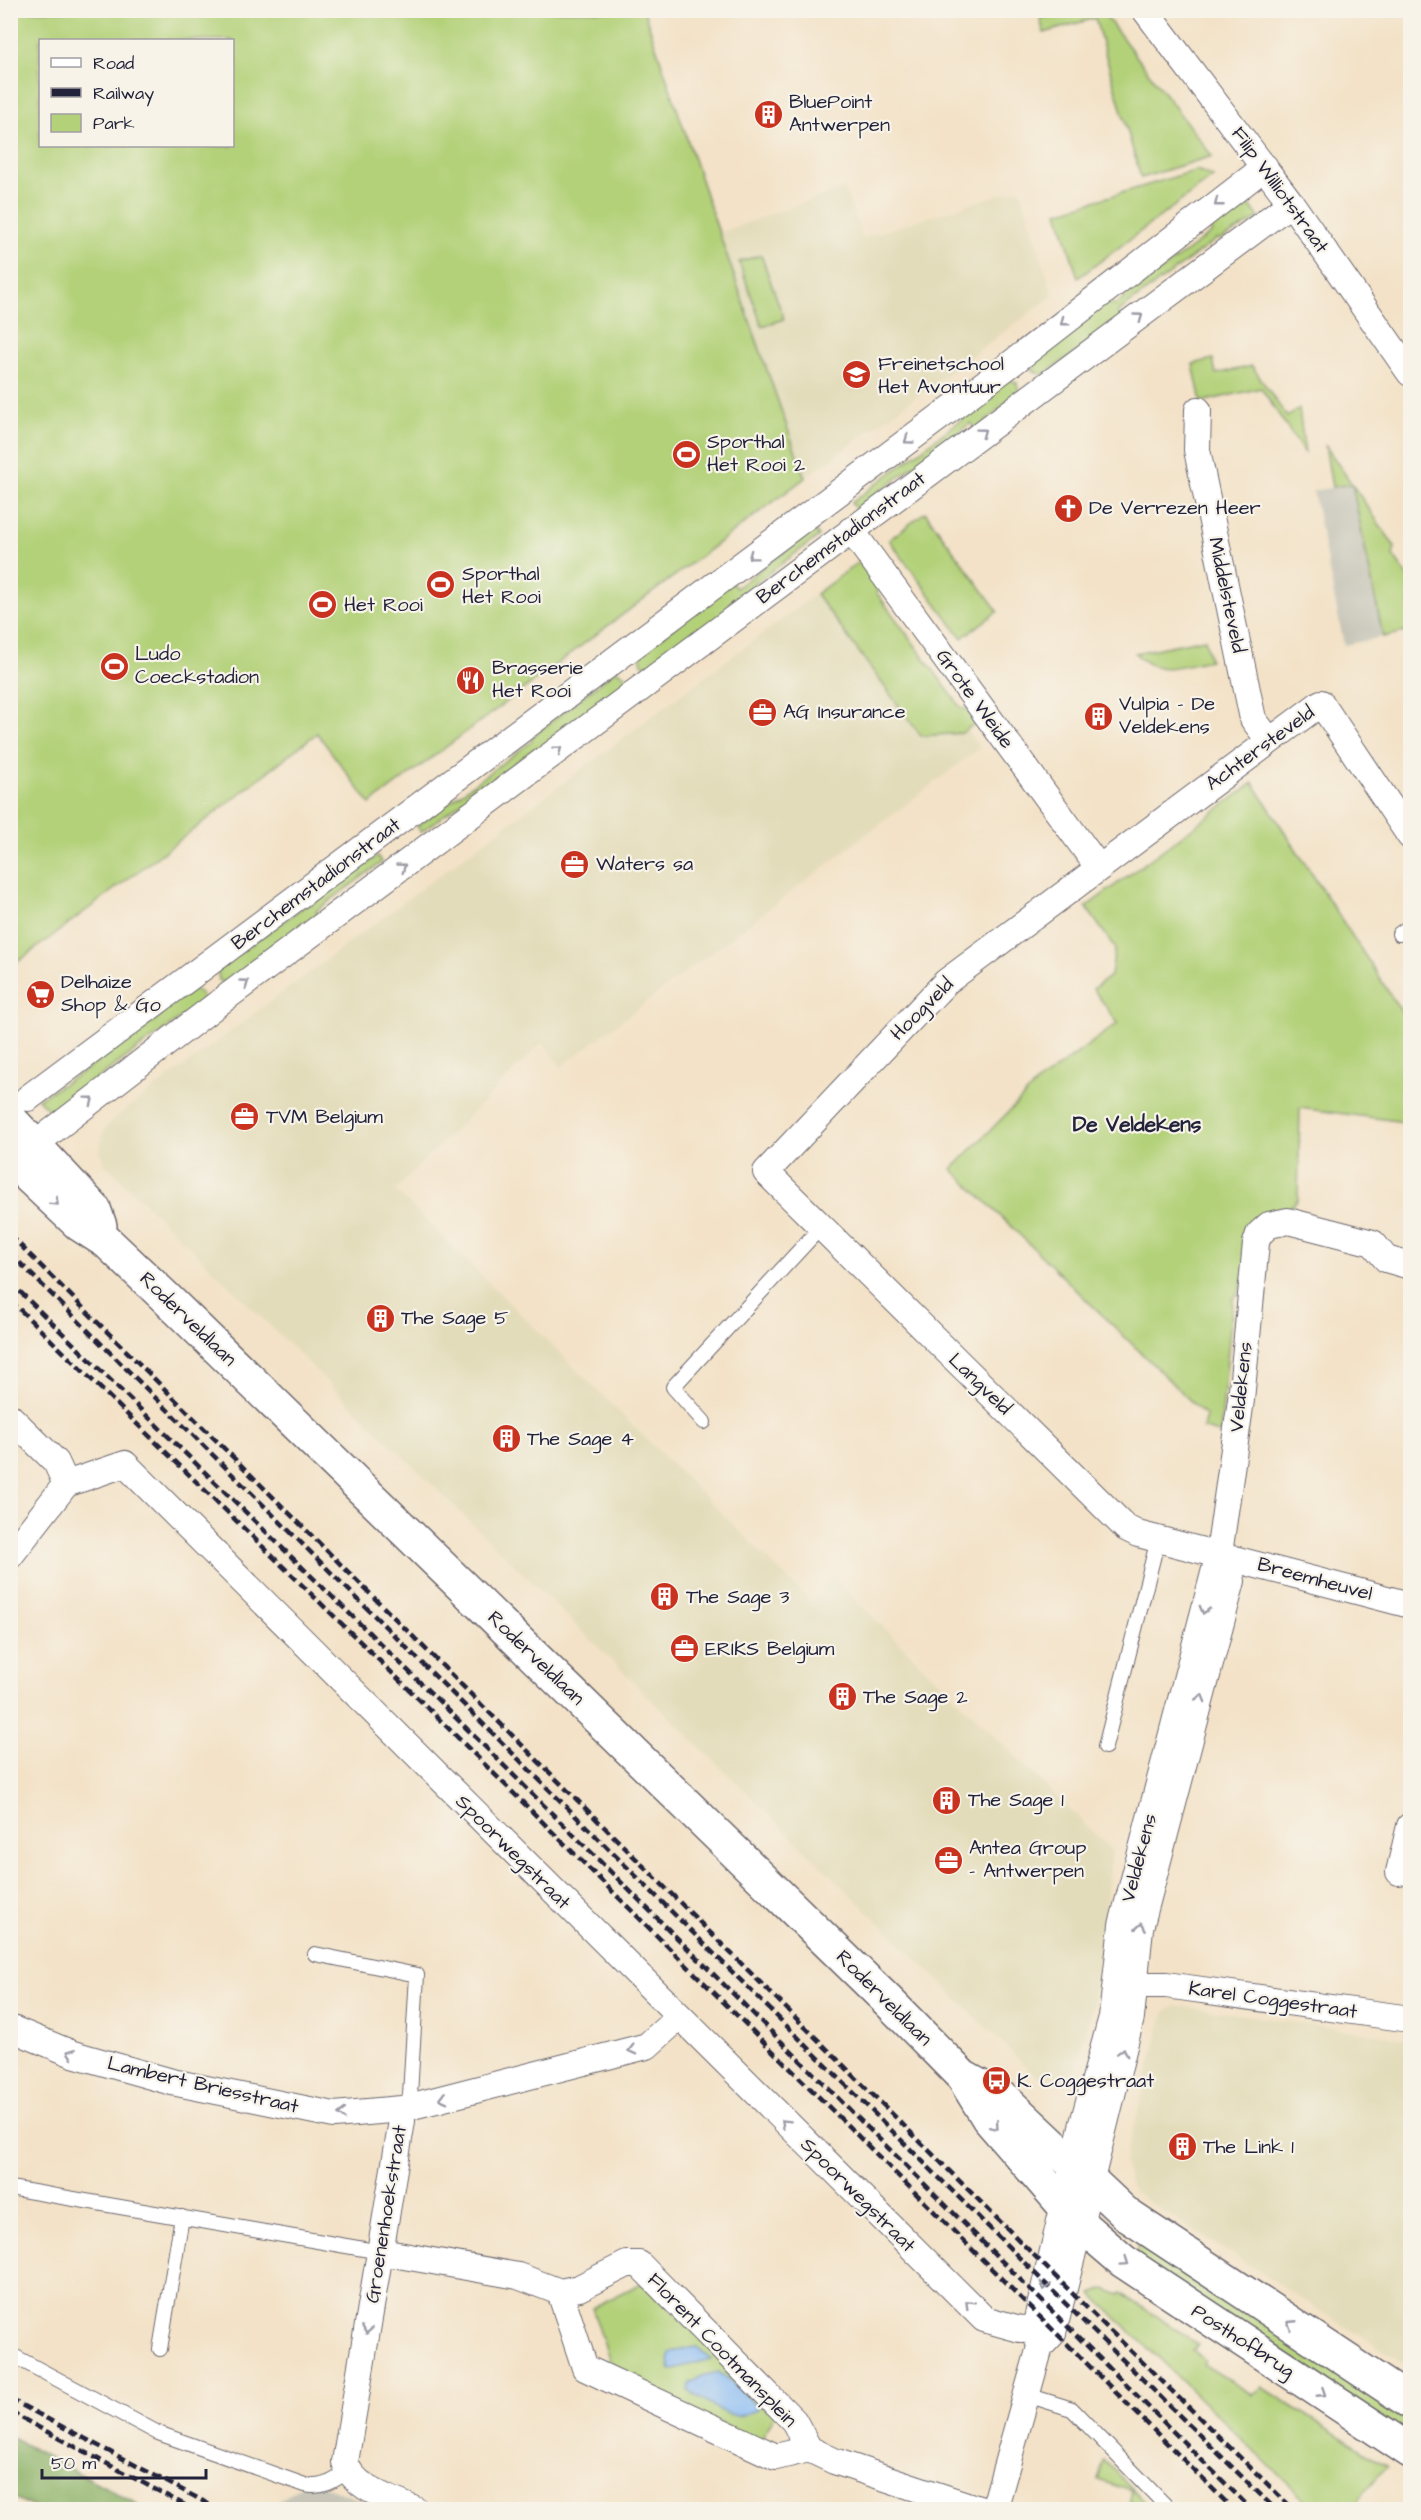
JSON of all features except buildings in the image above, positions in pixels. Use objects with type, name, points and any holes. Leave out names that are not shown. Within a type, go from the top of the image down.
[{"type":"street","name":"Filip Williotstraat","points":[[1145,10],[1265,167],[1410,373]]},
{"type":"street","name":"Berchemstadionstraat","points":[[16,1110],[197,972],[1012,363],[1265,167]]},
{"type":"street","name":"Berchemstadionstraat","points":[[19,1155],[220,1002],[1291,203]]},
{"type":"street","points":[[1012,363],[1035,393]]},
{"type":"street","name":"Middelsteveld","points":[[1198,410],[1197,450],[1253,719],[1269,740]]},
{"type":"street","name":"Grote Weide","points":[[851,530],[1099,868]]},
{"type":"street","points":[[623,654],[646,684]]},
{"type":"street","name":"Achtersteveld","points":[[1099,868],[1321,703],[1410,836]]},
{"type":"street","name":"Hoogveld","points":[[766,1172],[946,982],[1099,868]]},
{"type":"street","points":[[197,972],[220,1002]]},
{"type":"street","name":"Roderveldlaan","points":[[16,1110],[19,1155],[94,1209],[106,1242],[542,1663],[963,2077],[988,2118],[1069,2226]]},
{"type":"street","name":"Langveld","points":[[766,1172],[1126,1528],[1138,1534],[1219,1554]]},
{"type":"street","name":"Veldekens","points":[[1125,1985],[1140,1928],[1181,1735],[1232,1581],[1219,1554],[1241,1400],[1256,1243],[1259,1234],[1269,1225],[1288,1221],[1373,1243],[1386,1259],[1410,1266]]},
{"type":"street","points":[[10,1417],[56,1462],[66,1484],[10,1556]]},
{"type":"street","name":"Spoorwegstraat","points":[[66,1484],[125,1464],[984,2319],[1031,2335]]},
{"type":"street","name":"Breemheuvel","points":[[1219,1554],[1410,1605]]},
{"type":"street","points":[[1399,1872],[1410,1826]]},
{"type":"street","points":[[994,2510],[1027,2395],[1031,2335],[1069,2226],[1082,2173],[1131,2018],[1125,1985]]},
{"type":"street","name":"Karel Coggestraat","points":[[1125,1985],[1166,1985],[1410,2019]]},
{"type":"street","name":"Groenenhoekstraat","points":[[348,2471],[346,2452],[402,2121],[407,2107],[647,2046],[679,2017]]},
{"type":"street","name":"Lambert Briesstraat","points":[[10,2028],[73,2054],[172,2082],[334,2115],[407,2107]]},
{"type":"street","name":"Roderveldlaan","points":[[963,2077],[1005,2100],[1082,2173]]},
{"type":"street","name":"Posthofbrug","points":[[1082,2173],[1136,2222],[1410,2402]]},
{"type":"street","name":"Posthofbrug","points":[[1069,2226],[1410,2451]]},
{"type":"street","points":[[381,2252],[518,2276],[560,2292]]},
{"type":"street","name":"Florent Cootmansplein","points":[[627,2264],[639,2264],[794,2421],[810,2449],[776,2457],[585,2368],[560,2292],[579,2288],[627,2264]]},
{"type":"street","points":[[810,2449],[834,2461],[982,2510]]},
{"type":"street","points":[[348,2471],[362,2485],[415,2510]]},
{"type":"lane","points":[[704,1422],[673,1387],[821,1227]]},
{"type":"lane","points":[[1105,1747],[1158,1539]]},
{"type":"lane","points":[[315,1954],[417,1975],[410,2094],[407,2107]]},
{"type":"lane","points":[[10,2188],[381,2252]]},
{"type":"lane","points":[[160,2349],[182,2217]]},
{"type":"lane","points":[[10,2354],[158,2433],[305,2485],[316,2487],[325,2485],[348,2471]]},
{"type":"lane","points":[[1027,2395],[1072,2409],[1170,2510]]},
{"type":"shaded area","name":"Freinetschool Het Avontuur","points":[[844,188],[863,238],[1020,188],[1053,296],[805,478],[719,233]]},
{"type":"shaded area","points":[[1352,484],[1383,637],[1344,645],[1313,491]]},
{"type":"shaded area","points":[[848,570],[980,748],[561,1067],[543,1042],[395,1190],[811,1602],[832,1577],[1112,1851],[1094,2000],[1076,2070],[1061,2078],[1043,2079],[1035,2075],[105,1164],[100,1153],[102,1135],[116,1117]]},
{"type":"shaded area","points":[[1174,2005],[1410,2039],[1410,2367],[1133,2192],[1124,2163],[1164,2013]]},
{"type":"shaded area","points":[[310,2480],[382,2509],[266,2510]]},
{"type":"green space","points":[[1067,10],[1102,11],[1212,156],[1141,178],[1095,18],[1044,33],[1040,19]]},
{"type":"green space","name":"Het Rooi","points":[[10,11],[644,11],[805,478],[370,804],[317,733],[11,967]]},
{"type":"green space","points":[[1197,170],[1213,177],[1078,278],[1058,212]]},
{"type":"green space","points":[[1244,196],[1259,218],[1220,240],[1217,239],[1118,312],[1124,320],[1042,375],[1034,371],[1031,363],[1107,298],[1114,306],[1212,232],[1207,224]]},
{"type":"green space","points":[[761,255],[784,319],[762,326],[739,262]]},
{"type":"green space","points":[[1213,359],[1216,374],[1252,366],[1287,417],[1299,409],[1305,454],[1261,388],[1201,402],[1193,364]]},
{"type":"green space","points":[[1009,379],[1017,383],[1019,392],[976,430],[971,423],[856,509],[851,503],[966,416],[960,408]]},
{"type":"green space","points":[[1325,445],[1352,484],[1332,487]]},
{"type":"green space","points":[[1352,484],[1395,547],[1393,555],[1410,580],[1410,641],[1404,632],[1383,637]]},
{"type":"green space","points":[[925,512],[998,611],[962,638],[889,540]]},
{"type":"green space","points":[[814,530],[819,536],[740,594],[746,603],[649,668],[642,663],[640,655],[730,581],[736,588]]},
{"type":"green space","points":[[860,561],[880,588],[876,592],[961,708],[970,710],[978,721],[962,733],[921,736],[816,594]]},
{"type":"green space","points":[[1205,639],[1210,660],[1180,667],[1161,668],[1143,661],[1135,653]]},
{"type":"green space","points":[[616,670],[626,676],[628,686],[543,754],[537,747],[421,832],[417,826],[532,741],[531,738]]},
{"type":"green space","points":[[1253,783],[1410,1025],[1410,1129],[1398,1121],[1300,1108],[1298,1199],[1288,1210],[1276,1210],[1265,1214],[1239,1292],[1233,1299],[1220,1434],[1203,1428],[1206,1416],[952,1169],[1037,1083],[1118,1023],[1093,989],[1111,975],[1115,948],[1086,907]]},
{"type":"green space","points":[[377,856],[382,862],[316,911],[322,919],[227,985],[219,980],[217,969],[309,903],[311,905]]},
{"type":"green space","points":[[194,989],[201,993],[203,1002],[95,1080],[98,1086],[54,1116],[38,1099],[86,1070],[161,1016],[157,1010]]},
{"type":"green space","points":[[1139,2239],[1410,2417],[1410,2439],[1135,2258]]},
{"type":"green space","points":[[644,2282],[776,2413],[760,2441],[596,2369],[611,2365],[592,2308]]},
{"type":"green space","points":[[1105,2289],[1119,2295],[1121,2293],[1198,2344],[1193,2351],[1205,2360],[1203,2364],[1253,2395],[1263,2388],[1387,2466],[1350,2509],[1314,2509],[1092,2294]]},
{"type":"green space","points":[[10,2437],[146,2509],[37,2509],[11,2496]]},
{"type":"green space","points":[[1104,2460],[1151,2509],[1128,2509],[1132,2491],[1098,2480]]},
{"type":"water","points":[[697,2347],[711,2359],[670,2370],[668,2361],[670,2353]]},
{"type":"water","points":[[718,2372],[758,2409],[745,2415],[730,2414],[715,2408],[689,2391],[690,2383],[702,2376]]},
{"type":"railway","points":[[10,1235],[1086,2307],[1294,2510]]},
{"type":"railway","points":[[10,1253],[1082,2320],[1276,2510]]},
{"type":"railway","points":[[10,1282],[435,1697],[1252,2510]]},
{"type":"railway","points":[[10,1300],[426,1706],[1234,2510]]},
{"type":"railway","points":[[10,2399],[220,2510]]},
{"type":"railway","points":[[10,2412],[194,2510]]},
{"type":"place","name":"BluePoint Antwerpen","points":[[768,114]]},
{"type":"place","name":"Freinetschool Het Avontuur","points":[[857,375]]},
{"type":"place","name":"Sporthal Het Rooi 2","points":[[686,454]]},
{"type":"place","name":"De Verrezen Heer","points":[[1068,508]]},
{"type":"place","name":"Sporthal Het Rooi","points":[[441,585]]},
{"type":"place","name":"Het Rooi","points":[[323,605]]},
{"type":"place","name":"Ludo Coeckstadion","points":[[114,666]]},
{"type":"place","name":"Brasserie Het Rooi","points":[[471,680]]},
{"type":"place","name":"AG Insurance","points":[[762,712]]},
{"type":"place","name":"Vulpia - De Veldekens","points":[[1098,716]]},
{"type":"place","name":"Waters sa","points":[[575,864]]},
{"type":"place","name":"Delhaize Shop & Go","points":[[40,994]]},
{"type":"place","name":"TVM Belgium","points":[[245,1117]]},
{"type":"place","name":"The Sage 5","points":[[380,1318]]},
{"type":"place","name":"The Sage 4","points":[[506,1439]]},
{"type":"place","name":"The Sage 3","points":[[665,1597]]},
{"type":"place","name":"ERIKS Belgium","points":[[684,1649]]},
{"type":"place","name":"The Sage 2","points":[[842,1697]]},
{"type":"place","name":"The Sage 1","points":[[947,1800]]},
{"type":"place","name":"Antea Group - Antwerpen","points":[[948,1860]]},
{"type":"place","name":"K. Coggestraat","points":[[996,2081]]},
{"type":"place","name":"The Link 1","points":[[1182,2147]]},
{"type":"district","name":"De Veldekens","points":[[1137,1124]]}]
